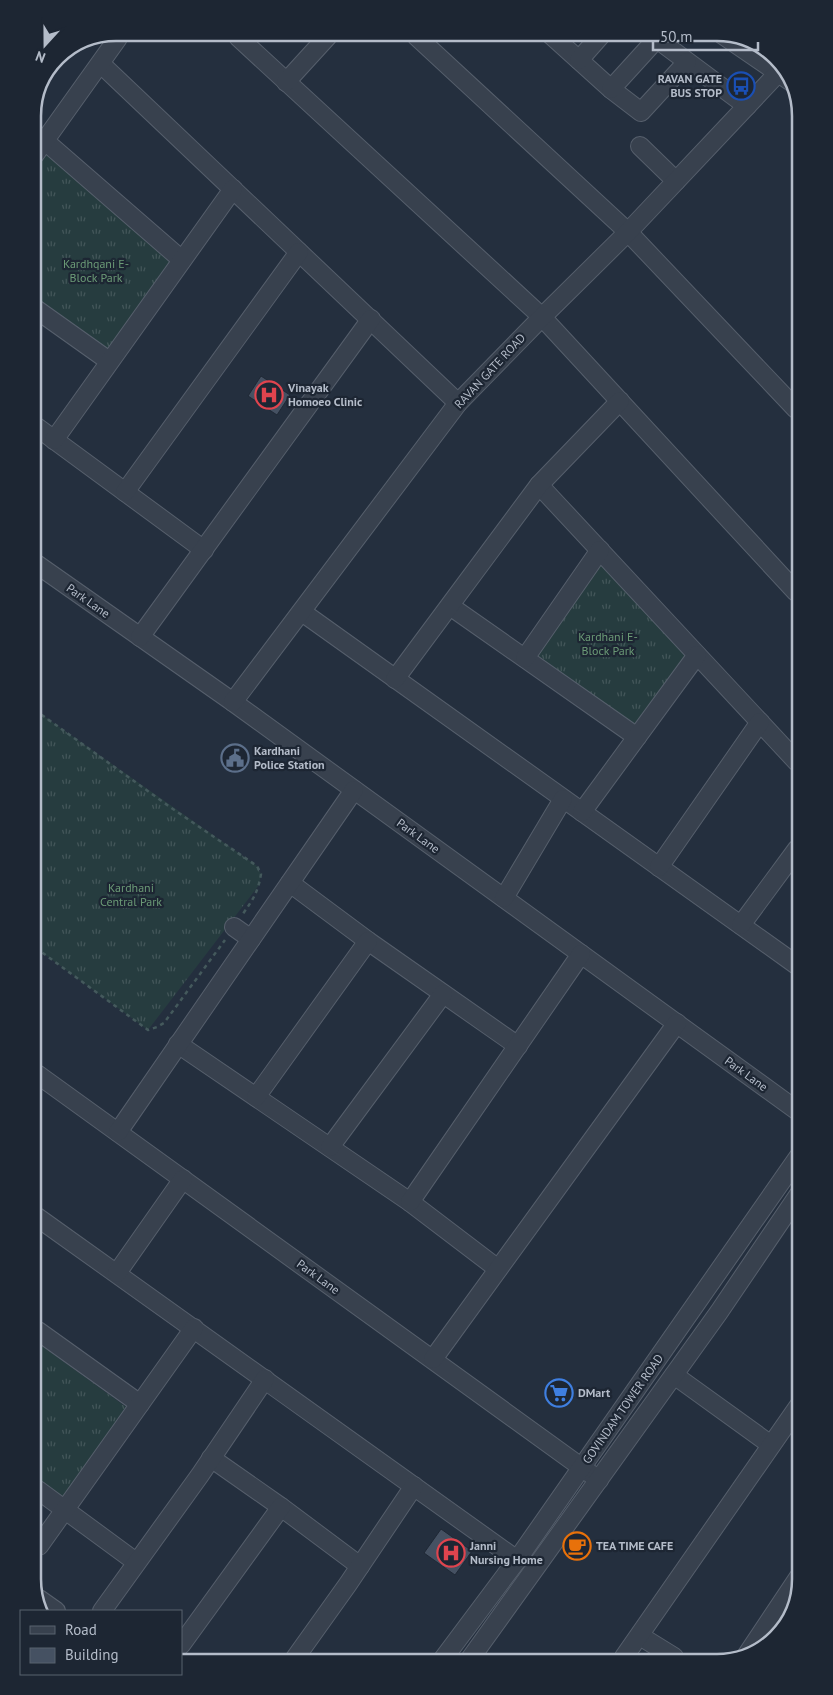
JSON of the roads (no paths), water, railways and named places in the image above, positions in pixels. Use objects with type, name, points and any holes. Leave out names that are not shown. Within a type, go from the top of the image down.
[{"type":"street","points":[[41,145],[116,41]]},
{"type":"street","points":[[242,41],[542,316],[792,588]]},
{"type":"street","points":[[286,82],[323,41]]},
{"type":"street","points":[[421,41],[628,232],[792,405]]},
{"type":"street","points":[[558,41],[611,89],[642,112],[688,62]]},
{"type":"street","points":[[579,60],[596,41]]},
{"type":"street","points":[[611,89],[651,41]]},
{"type":"street","points":[[663,41],[747,106]]},
{"type":"street","points":[[738,44],[772,66]]},
{"type":"street","points":[[100,64],[458,403]]},
{"type":"street","name":"RAVAN GATE ROAD","points":[[234,702],[458,403],[542,316],[628,232],[778,73]]},
{"type":"street","points":[[44,141],[182,260]]},
{"type":"street","points":[[640,146],[676,181]]},
{"type":"street","points":[[54,440],[233,189]]},
{"type":"street","points":[[125,492],[300,252]]},
{"type":"street","points":[[41,312],[109,361]]},
{"type":"street","points":[[140,637],[371,320]]},
{"type":"street","points":[[395,679],[539,486],[620,401]]},
{"type":"street","points":[[41,430],[204,550]]},
{"type":"street","points":[[539,486],[792,757]]},
{"type":"street","points":[[525,658],[600,550]]},
{"type":"street","name":"Park Lane","points":[[41,568],[234,702],[792,1108]]},
{"type":"street","points":[[450,606],[638,737]]},
{"type":"street","points":[[302,612],[792,962]]},
{"type":"street","points":[[582,812],[697,655]]},
{"type":"street","points":[[659,867],[760,722]]},
{"type":"street","points":[[118,1132],[354,790]]},
{"type":"street","points":[[504,898],[563,799]]},
{"type":"street","points":[[741,925],[792,856]]},
{"type":"street","points":[[290,883],[368,941],[518,1046]]},
{"type":"street","points":[[234,927],[251,939]]},
{"type":"street","points":[[256,1097],[368,941]]},
{"type":"street","points":[[410,1202],[581,954]]},
{"type":"street","points":[[330,1147],[443,994]]},
{"type":"street","points":[[433,1359],[677,1024]]},
{"type":"street","points":[[178,1044],[410,1202],[498,1269]]},
{"type":"street","name":"Park Lane","points":[[41,1077],[599,1480]]},
{"type":"street","name":"GOVINDAM TOWER ROAD","points":[[447,1654],[517,1560],[792,1166]]},
{"type":"street","points":[[117,1273],[183,1179]]},
{"type":"street","name":"GOVINDAM TOWER ROAD","points":[[474,1654],[719,1312],[792,1204]]},
{"type":"street","points":[[41,1220],[517,1560]]},
{"type":"street","points":[[41,1542],[194,1328]]},
{"type":"street","points":[[41,1333],[140,1404]]},
{"type":"street","points":[[674,1375],[771,1445]]},
{"type":"street","points":[[103,1610],[265,1379]]},
{"type":"street","points":[[626,1654],[792,1415]]},
{"type":"street","points":[[211,1458],[282,1507],[360,1566]]},
{"type":"street","points":[[298,1654],[414,1486]]},
{"type":"street","points":[[41,1492],[136,1562]]},
{"type":"street","points":[[182,1644],[282,1507]]},
{"type":"street","points":[[754,1644],[791,1589]]},
{"type":"street","points":[[640,1636],[669,1654]]},
{"type":"place","name":"RAVAN GATE BUS STOP","points":[[741,86]]},
{"type":"place","name":"Vinayak Homoeo Clinic","points":[[269,395]]},
{"type":"place","name":"Kardhani Police Station","points":[[235,758]]},
{"type":"place","name":"DMart","points":[[559,1393]]},
{"type":"place","name":"TEA TIME CAFE","points":[[577,1546]]},
{"type":"place","name":"Janni Nursing Home","points":[[451,1553]]},
{"type":"park label","name":"Kardhqani E- Block Park","points":[[96,271]]},
{"type":"park label","name":"Kardhani E- Block Park","points":[[608,644]]},
{"type":"park label","name":"Kardhani Central Park","points":[[131,895]]}]
